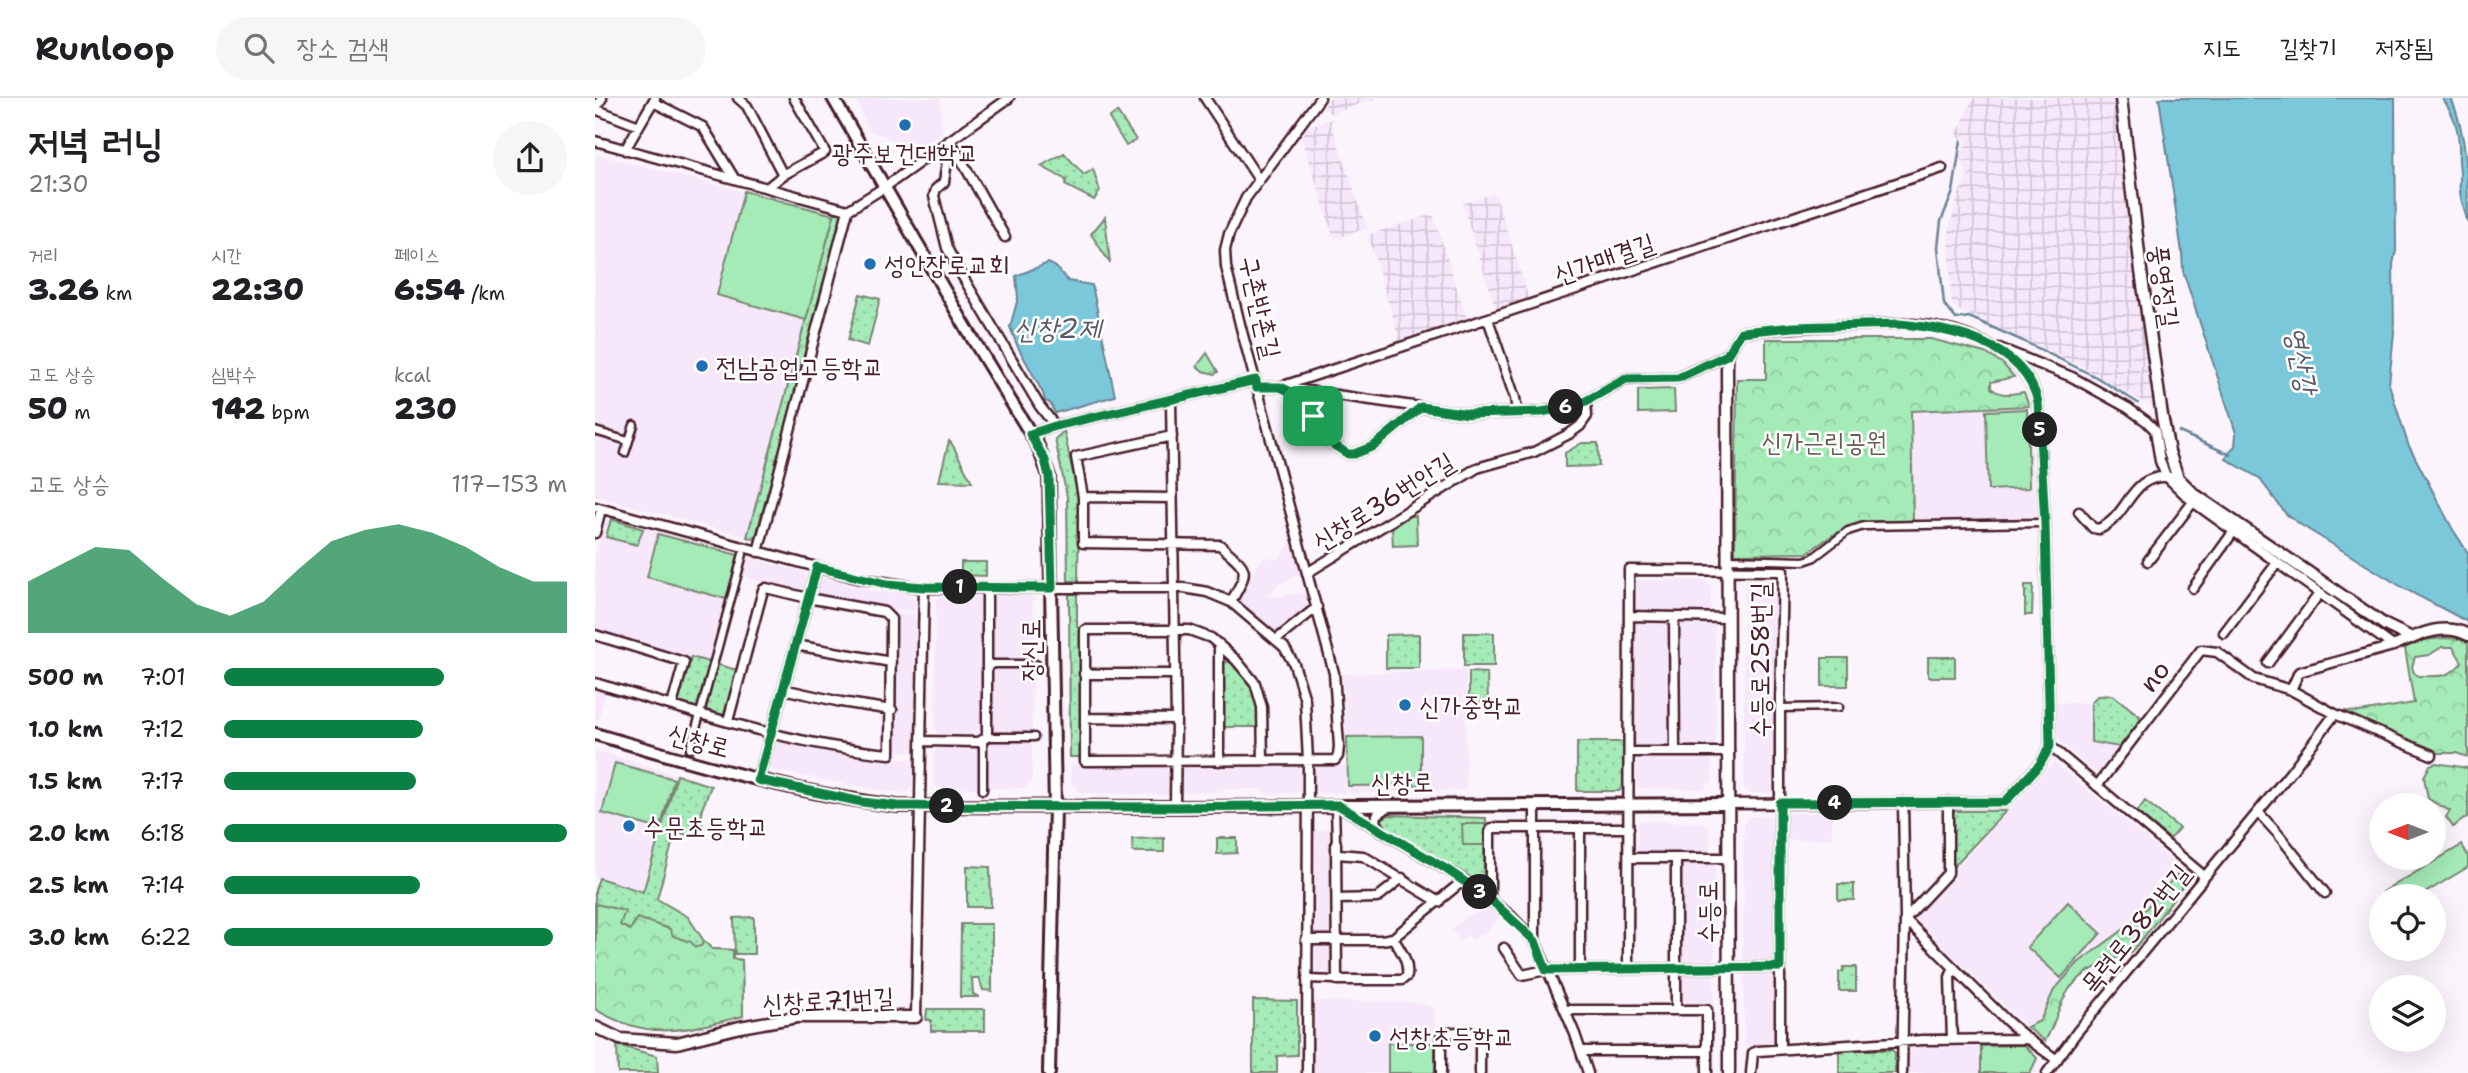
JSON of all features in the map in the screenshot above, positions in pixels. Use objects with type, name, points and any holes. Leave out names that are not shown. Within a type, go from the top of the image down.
[{"type":"main road","name":"장신로","points":[[833,98],[1045,460],[1049,476],[1055,807],[1049,1073]]},
{"type":"main road","name":"신창로","points":[[595,734],[758,780],[862,802],[897,806],[1728,804]]},
{"type":"street","points":[[602,98],[595,109],[639,126]]},
{"type":"street","points":[[738,98],[747,106],[783,175]]},
{"type":"street","points":[[767,188],[783,175],[825,152],[794,98]]},
{"type":"street","points":[[758,552],[848,210],[885,187],[1009,98]]},
{"type":"street","points":[[1205,98],[1259,180]]},
{"type":"street","name":"구촌반촌길","points":[[1256,384],[1232,292],[1225,250],[1238,211],[1320,98]]},
{"type":"street","name":"풍영정길","points":[[2121,98],[2141,271],[2162,416],[2169,452],[2178,478]]},
{"type":"street","points":[[625,150],[654,100],[703,127],[734,178]]},
{"type":"street","points":[[950,140],[944,182],[936,189],[934,196],[947,248],[970,292],[1039,405],[1055,426]]},
{"type":"street","points":[[950,140],[1005,237]]},
{"type":"street","points":[[595,141],[848,210]]},
{"type":"street","name":"신가매결길","points":[[1284,388],[1942,168]]},
{"type":"street","points":[[1487,319],[1515,398],[1517,411]]},
{"type":"street","points":[[1727,355],[1741,332],[1793,327],[1899,324],[1935,327],[1986,343],[2071,377],[2128,408],[2155,430],[2160,461],[2166,476],[2193,502],[2393,646]]},
{"type":"street","points":[[1986,343],[2019,368],[2032,385]]},
{"type":"street","name":"신가매결길","points":[[1030,434],[1171,400],[1256,384],[1469,414],[1541,412],[1586,401],[1626,379],[1678,378],[1727,355]]},
{"type":"street","name":"수등로","points":[[1727,355],[1729,1073]]},
{"type":"street","points":[[1728,804],[2005,802],[2040,764],[2050,746],[2045,523],[2038,402],[2031,375],[2034,369],[2042,365]]},
{"type":"street","points":[[1256,384],[1307,573]]},
{"type":"street","points":[[1284,388],[1313,416],[1326,440],[1348,454],[1374,446],[1421,407]]},
{"type":"street","points":[[1171,400],[1175,807]]},
{"type":"street","name":"신창로36번안길","points":[[1308,761],[1335,760],[1339,752],[1333,674],[1307,573],[1477,468],[1534,453],[1569,435],[1587,416],[1586,401]]},
{"type":"street","points":[[625,453],[634,425]]},
{"type":"street","points":[[595,431],[628,441]]},
{"type":"street","points":[[1173,436],[1076,457],[1083,497],[1083,543],[1220,545],[1244,566],[1245,575],[1231,602]]},
{"type":"street","points":[[2079,512],[2093,528],[2099,529],[2114,518],[2142,482],[2156,477],[2178,478],[2194,494],[2385,625],[2412,638]]},
{"type":"street","points":[[1083,497],[1172,498]]},
{"type":"street","points":[[2148,561],[2193,502]]},
{"type":"street","points":[[595,533],[598,508],[744,551],[758,552],[887,584],[924,587],[1173,587],[1196,589],[1231,602],[1284,647],[1294,664],[1305,700],[1308,761],[1307,1073]]},
{"type":"street","points":[[1727,558],[1804,561],[1813,558],[1848,531],[1864,526],[2045,523]]},
{"type":"street","points":[[2193,589],[2234,531]]},
{"type":"street","points":[[701,710],[744,551]]},
{"type":"street","points":[[2224,633],[2277,563]]},
{"type":"street","points":[[758,780],[817,567]]},
{"type":"street","points":[[1629,968],[1629,570],[1727,570]]},
{"type":"street","name":"수등로258번길","points":[[1727,570],[1783,571],[1780,708],[1780,1048]]},
{"type":"street","points":[[595,684],[728,721],[844,750],[890,754],[892,710],[889,615],[769,587],[763,590],[728,721]]},
{"type":"street","name":"신창로71번길","points":[[595,1027],[620,1039],[677,1043],[740,1027],[797,1017],[916,1017],[924,587]]},
{"type":"street","points":[[983,790],[987,587]]},
{"type":"street","points":[[2268,663],[2319,594]]},
{"type":"street","points":[[1276,640],[1317,607]]},
{"type":"street","points":[[1630,616],[1728,618]]},
{"type":"street","points":[[1674,618],[1675,751]]},
{"type":"street","points":[[1263,760],[1262,707],[1255,683],[1219,644],[1189,630],[1085,630],[1085,761],[1308,761]]},
{"type":"street","points":[[2432,755],[2336,714],[2291,690],[2299,672],[2393,646],[2421,634],[2460,630],[2468,635]]},
{"type":"street","points":[[595,635],[684,662],[672,705]]},
{"type":"street","points":[[1219,644],[1219,761]]},
{"type":"street","points":[[795,645],[891,662]]},
{"type":"street","name":"no","points":[[2097,786],[2201,650],[2217,652],[2254,679],[2291,690]]},
{"type":"street","points":[[987,668],[993,664],[1037,664]]},
{"type":"street","points":[[1084,674],[1175,674]]},
{"type":"street","points":[[783,688],[841,702],[892,710]]},
{"type":"street","points":[[1780,708],[1839,707]]},
{"type":"street","name":"목련로382번길","points":[[2047,1073],[2077,1032],[2336,714]]},
{"type":"street","points":[[690,749],[699,718]]},
{"type":"street","points":[[1085,718],[1176,719]]},
{"type":"street","points":[[922,741],[1034,737]]},
{"type":"street","points":[[2050,746],[2204,876]]},
{"type":"street","points":[[1629,752],[1729,752]]},
{"type":"street","points":[[1902,1073],[1905,919],[1903,802]]},
{"type":"street","points":[[1905,919],[1948,873],[1948,802]]},
{"type":"street","points":[[1337,980],[1336,805],[1464,880],[1490,899],[1535,941]]},
{"type":"street","points":[[1382,830],[1376,823],[1377,815],[1391,805]]},
{"type":"street","points":[[1535,805],[1535,941],[1566,1010],[1588,1073]]},
{"type":"street","points":[[2257,812],[2325,893]]},
{"type":"street","points":[[1490,899],[1490,832],[1496,827],[1629,828]]},
{"type":"street","points":[[1580,828],[1580,969]]},
{"type":"street","points":[[1336,854],[1363,856],[1439,902]]},
{"type":"street","points":[[1629,858],[1728,858]]},
{"type":"street","points":[[1676,858],[1676,1010]]},
{"type":"street","points":[[1337,899],[1377,898],[1402,878]]},
{"type":"street","points":[[1306,940],[1393,938],[1464,880]]},
{"type":"street","points":[[1905,919],[2008,1022],[2057,1060]]},
{"type":"street","points":[[1306,979],[1402,980],[1407,976],[1408,968],[1393,938]]},
{"type":"street","points":[[1504,948],[1523,975],[1546,970],[1780,967]]},
{"type":"street","points":[[1952,1040],[1950,977],[1954,968]]},
{"type":"street","points":[[1566,1010],[1707,1010],[1707,1073]]},
{"type":"street","points":[[1441,1073],[1441,1036],[1445,1033],[1471,1032],[1480,1037],[1481,1073]]},
{"type":"street","points":[[1751,1073],[1753,1053],[1780,1048],[2028,1039]]},
{"type":"street","points":[[1581,1051],[1707,1051]]},
{"type":"shaded area","name":"광주보건대학교","points":[[855,98],[940,98],[942,132],[913,152],[869,130]]},
{"type":"shaded area","points":[[1330,98],[1377,98],[1331,114],[1323,108]]},
{"type":"shaded area","points":[[1973,98],[2115,98],[2156,408],[2079,365],[1953,307],[1949,228],[1960,191],[1968,175],[1960,158],[1966,140],[1956,136]]},
{"type":"shaded area","points":[[1333,119],[1331,123],[1367,228],[1334,239],[1302,137],[1308,126]]},
{"type":"shaded area","name":"전남공업고등학교","points":[[595,154],[834,215],[747,537],[595,496]]},
{"type":"shaded area","points":[[1495,193],[1530,302],[1497,312],[1462,204]]},
{"type":"shaded area","points":[[1433,214],[1468,322],[1401,345],[1368,235]]},
{"type":"shaded area","points":[[2029,406],[2036,520],[1913,521],[1910,411]]},
{"type":"shaded area","points":[[611,519],[738,555],[709,662],[595,630],[595,556],[605,521]]},
{"type":"shaded area","points":[[1294,543],[1303,573],[1277,585],[1267,598],[1307,592],[1307,608],[1281,630],[1276,631],[1237,601],[1249,577],[1266,555],[1270,559],[1279,558],[1287,546]]},
{"type":"shaded area","points":[[746,557],[803,572],[807,579],[803,590],[798,592],[741,576]]},
{"type":"shaded area","points":[[820,579],[859,585],[870,591],[908,593],[915,601],[915,610],[887,610],[818,597],[816,593]]},
{"type":"shaded area","points":[[1748,579],[1772,580],[1776,585],[1776,787],[1771,793],[1749,793],[1744,788],[1744,583]]},
{"type":"shaded area","points":[[1638,580],[1705,580],[1711,586],[1711,609],[1707,613],[1635,613],[1633,584]]},
{"type":"shaded area","points":[[941,595],[977,595],[981,601],[981,730],[977,734],[939,734],[935,729],[936,600]]},
{"type":"shaded area","points":[[998,595],[1030,595],[1033,598],[1034,662],[994,662],[994,599]]},
{"type":"shaded area","points":[[896,614],[915,614],[916,752],[895,752]]},
{"type":"shaded area","points":[[1685,622],[1711,623],[1715,627],[1716,742],[1712,746],[1684,746],[1680,743],[1681,626]]},
{"type":"shaded area","points":[[1637,623],[1666,623],[1670,627],[1670,742],[1666,747],[1637,747],[1633,743],[1634,626]]},
{"type":"shaded area","points":[[991,668],[1033,668],[1032,734],[991,734]]},
{"type":"shaded area","name":"신가중학교","points":[[1466,670],[1466,790],[1348,793],[1342,674]]},
{"type":"shaded area","points":[[595,689],[606,692],[598,720],[595,720]]},
{"type":"shaded area","points":[[2055,703],[2091,703],[2092,742],[2119,747],[2099,772],[2094,772],[2061,743],[2056,731]]},
{"type":"shaded area","points":[[778,740],[835,752],[915,760],[915,783],[906,793],[772,770],[770,764],[774,742]]},
{"type":"shaded area","points":[[990,740],[1032,740],[1032,781],[1025,788],[984,788],[984,745],[990,745]]},
{"type":"shaded area","points":[[938,748],[981,748],[981,788],[938,788],[934,783],[934,751]]},
{"type":"shaded area","name":"수문초등학교","points":[[595,750],[677,775],[643,892],[595,877]]},
{"type":"shaded area","points":[[1641,756],[1708,756],[1712,762],[1712,782],[1703,789],[1640,788],[1637,785],[1637,760]]},
{"type":"shaded area","points":[[2054,762],[2182,869],[2131,924],[2078,963],[2054,990],[2040,1021],[2027,1027],[1912,916]]},
{"type":"shaded area","points":[[1071,765],[1170,765],[1174,771],[1173,789],[1169,795],[1081,793],[1071,782]]},
{"type":"shaded area","points":[[1182,765],[1295,765],[1300,770],[1300,792],[1269,794],[1258,789],[1226,789],[1215,792],[1183,792],[1180,788]]},
{"type":"shaded area","points":[[1314,766],[1346,766],[1346,793],[1318,793],[1314,789]]},
{"type":"shaded area","points":[[1789,813],[1832,813],[1832,839],[1786,840],[1786,817]]},
{"type":"shaded area","points":[[1750,816],[1773,816],[1776,819],[1777,958],[1773,960],[1746,960],[1743,957],[1744,823]]},
{"type":"shaded area","points":[[1640,821],[1702,822],[1710,830],[1710,849],[1708,852],[1640,852]]},
{"type":"shaded area","points":[[1332,829],[1333,932],[1327,937],[1318,936],[1314,932],[1314,830]]},
{"type":"shaded area","points":[[1710,862],[1715,867],[1714,959],[1711,963],[1685,963],[1681,960],[1681,866],[1684,863]]},
{"type":"shaded area","points":[[1488,907],[1500,916],[1489,930],[1471,940],[1468,934],[1460,941],[1451,930],[1467,916],[1482,913]]},
{"type":"shaded area","points":[[1329,945],[1332,948],[1333,974],[1328,978],[1315,978],[1315,947]]},
{"type":"shaded area","points":[[1772,972],[1776,977],[1776,1041],[1772,1048],[1744,1047],[1744,976],[1747,973]]},
{"type":"shaded area","points":[[1684,974],[1710,974],[1714,978],[1714,1008],[1684,1007],[1680,1003],[1680,978]]},
{"type":"shaded area","name":"선창초등학교","points":[[1314,1001],[1411,1002],[1429,1006],[1435,1010],[1435,1073],[1313,1073]]},
{"type":"shaded area","points":[[2024,1045],[2040,1060],[2035,1073],[1908,1073],[1908,1054],[1914,1048]]},
{"type":"green space","points":[[1117,112],[1136,140],[1126,146],[1109,118]]},
{"type":"green space","points":[[1064,153],[1084,175],[1093,169],[1100,191],[1094,200],[1065,185],[1066,180],[1041,166]]},
{"type":"green space","points":[[744,191],[834,215],[806,320],[717,295]]},
{"type":"green space","points":[[835,211],[844,213],[755,539],[747,537]]},
{"type":"green space","points":[[1105,217],[1110,263],[1091,234]]},
{"type":"green space","points":[[860,294],[880,299],[868,346],[848,340]]},
{"type":"green space","name":"신가근린공원","points":[[1766,339],[1931,339],[1985,353],[2002,363],[2014,377],[1991,382],[1991,388],[2003,394],[2024,392],[2029,406],[1911,411],[1913,521],[1865,521],[1833,535],[1807,553],[1735,554],[1737,379],[1766,379]]},
{"type":"green space","points":[[1207,353],[1218,372],[1215,374],[1203,371],[1197,366]]},
{"type":"green space","points":[[1674,389],[1675,412],[1638,413],[1638,390]]},
{"type":"green space","points":[[2027,409],[2029,488],[1988,490],[1986,411]]},
{"type":"green space","points":[[1064,431],[1079,501],[1078,581],[1068,581],[1067,497],[1055,439]]},
{"type":"green space","points":[[949,441],[952,444],[972,482],[939,481]]},
{"type":"green space","points":[[1582,443],[1598,443],[1599,466],[1565,467],[1565,453]]},
{"type":"green space","points":[[1408,516],[1416,516],[1417,545],[1393,546],[1392,528]]},
{"type":"green space","points":[[611,519],[643,529],[637,545],[606,537]]},
{"type":"green space","points":[[658,534],[738,555],[726,599],[647,577]]},
{"type":"green space","points":[[961,562],[986,562],[986,576],[961,575]]},
{"type":"green space","points":[[2025,585],[2033,585],[2032,615],[2025,615]]},
{"type":"green space","points":[[1069,594],[1077,594],[1077,627],[1080,628],[1080,757],[1070,757]]},
{"type":"green space","points":[[1464,633],[1494,633],[1494,666],[1464,666]]},
{"type":"green space","points":[[1419,634],[1419,668],[1386,668],[1386,635]]},
{"type":"green space","points":[[2464,639],[2468,643],[2468,757],[2456,753],[2437,753],[2343,711],[2360,712],[2414,703],[2405,648],[2423,640]],"holes":[[[2442,647],[2453,647],[2462,662],[2448,674],[2418,676],[2414,673],[2412,667],[2415,657],[2429,655]]]},
{"type":"green space","points":[[691,657],[737,670],[725,716],[678,703]]},
{"type":"green space","points":[[1928,657],[1955,657],[1955,677],[1928,677]]},
{"type":"green space","points":[[1822,658],[1848,658],[1848,686],[1822,686]]},
{"type":"green space","points":[[1227,661],[1232,662],[1254,691],[1260,727],[1222,727],[1223,665]]},
{"type":"green space","points":[[1469,672],[1487,673],[1488,703],[1469,703]]},
{"type":"green space","points":[[2113,695],[2142,718],[2119,747],[2091,742],[2091,703],[2097,696]]},
{"type":"green space","points":[[1421,736],[1421,785],[1348,786],[1347,737]]},
{"type":"green space","points":[[1577,742],[1624,742],[1624,787],[1619,791],[1577,791]]},
{"type":"green space","points":[[615,763],[674,779],[660,829],[602,813]]},
{"type":"green space","points":[[2436,763],[2468,768],[2468,816],[2453,827],[2447,818],[2450,811],[2447,809],[2447,793],[2427,793],[2424,777],[2430,765]]},
{"type":"green space","points":[[677,775],[711,786],[702,809],[702,836],[675,833],[657,899],[688,917],[712,949],[733,950],[733,959],[742,960],[743,1016],[685,1029],[651,1029],[633,1026],[595,1009],[595,890],[599,878],[643,892]]},
{"type":"green space","points":[[2145,801],[2179,828],[2170,839],[2137,812]]},
{"type":"green space","points":[[1951,811],[2006,811],[1952,868]]},
{"type":"green space","points":[[1389,815],[1486,818],[1483,886],[1388,829],[1381,819]]},
{"type":"green space","points":[[1462,824],[1485,824],[1485,845],[1463,845]]},
{"type":"green space","points":[[1164,838],[1164,852],[1133,852],[1132,839]]},
{"type":"green space","points":[[1217,838],[1237,838],[1237,853],[1217,854]]},
{"type":"green space","points":[[2462,845],[2468,856],[2468,867],[2440,884],[2396,884],[2420,870],[2447,870],[2447,854]]},
{"type":"green space","points":[[967,866],[990,867],[991,907],[967,907]]},
{"type":"green space","points":[[2182,869],[2190,875],[2133,949],[2090,971],[2070,988],[2045,1041],[2027,1027],[2040,1021],[2054,990],[2078,963],[2131,924]]},
{"type":"green space","points":[[1838,884],[1854,884],[1854,900],[1838,900]]},
{"type":"green space","points":[[2068,902],[2101,933],[2061,978],[2027,947]]},
{"type":"green space","points":[[596,904],[625,911],[620,925],[630,930],[637,918],[670,929],[673,936],[691,942],[696,947],[701,946],[704,941],[712,949],[733,950],[733,959],[742,960],[743,1016],[685,1029],[668,1030],[633,1026],[595,1009]]},
{"type":"green space","points":[[754,917],[754,954],[735,954],[734,918]]},
{"type":"green space","points":[[961,924],[992,924],[992,991],[983,990],[979,978],[972,978],[973,994],[979,997],[960,997]]},
{"type":"green space","points":[[1843,967],[1856,967],[1856,991],[1839,991],[1839,972],[1843,972]]},
{"type":"green space","points":[[1253,1000],[1297,1001],[1297,1055],[1277,1056],[1277,1073],[1253,1073]]},
{"type":"green space","points":[[927,1009],[985,1009],[985,1031],[931,1031],[931,1020],[926,1020]]},
{"type":"green space","points":[[1388,1043],[1435,1043],[1435,1073],[1388,1073]]},
{"type":"green space","points":[[617,1045],[657,1056],[658,1073],[618,1073]]},
{"type":"green space","points":[[2024,1045],[2037,1058],[2030,1073],[1981,1073],[1981,1046]]},
{"type":"green space","points":[[1839,1050],[1892,1050],[1895,1053],[1895,1073],[1839,1073]]},
{"type":"water","name":"영산강","points":[[2159,98],[2395,98],[2396,251],[2393,264],[2394,332],[2389,384],[2408,444],[2468,553],[2468,622],[2405,589],[2301,525],[2286,514],[2259,478],[2226,459],[2235,446],[2236,433],[2183,271]]},
{"type":"water","points":[[2442,98],[2451,98],[2461,128],[2467,176],[2468,224],[2460,192],[2457,132]]},
{"type":"water","name":"신창2제","points":[[1048,263],[1056,267],[1068,281],[1092,285],[1115,396],[1055,413],[1050,403],[1045,401],[1010,327],[1018,298],[1016,276]]},
{"type":"waterway","points":[[1961,140],[1953,192],[1941,221],[1938,247],[1944,304],[1956,319],[1969,317],[2023,341],[2096,377],[2138,403]]},
{"type":"waterway","points":[[2179,432],[2231,455]]},
{"type":"place","name":"광주보건대학교","points":[[905,125]]},
{"type":"place","name":"성안장로교회","points":[[870,264]]},
{"type":"place","name":"전남공업고등학교","points":[[702,366]]},
{"type":"place","name":"신가중학교","points":[[1405,705]]},
{"type":"place","name":"수문초등학교","points":[[629,826]]},
{"type":"place","name":"선창초등학교","points":[[1375,1036]]},
{"type":"route","points":[[1899,324],[1935,327],[1986,343],[2026,375],[2035,389],[2038,402],[2045,523],[2050,746],[2028,779],[2005,802],[1780,803],[1780,967],[1546,970],[1535,941],[1490,899],[1446,869],[1338,805],[897,806],[862,802],[758,780],[817,567],[887,584],[924,587],[1052,588],[1049,476],[1045,460],[1030,434],[1256,380],[1256,387],[1280,387],[1287,390],[1313,416],[1326,440],[1348,454],[1354,454],[1374,446],[1421,407],[1469,414],[1541,412],[1586,401],[1626,379],[1678,378],[1727,355],[1741,332],[1793,327],[1899,324]]}]
